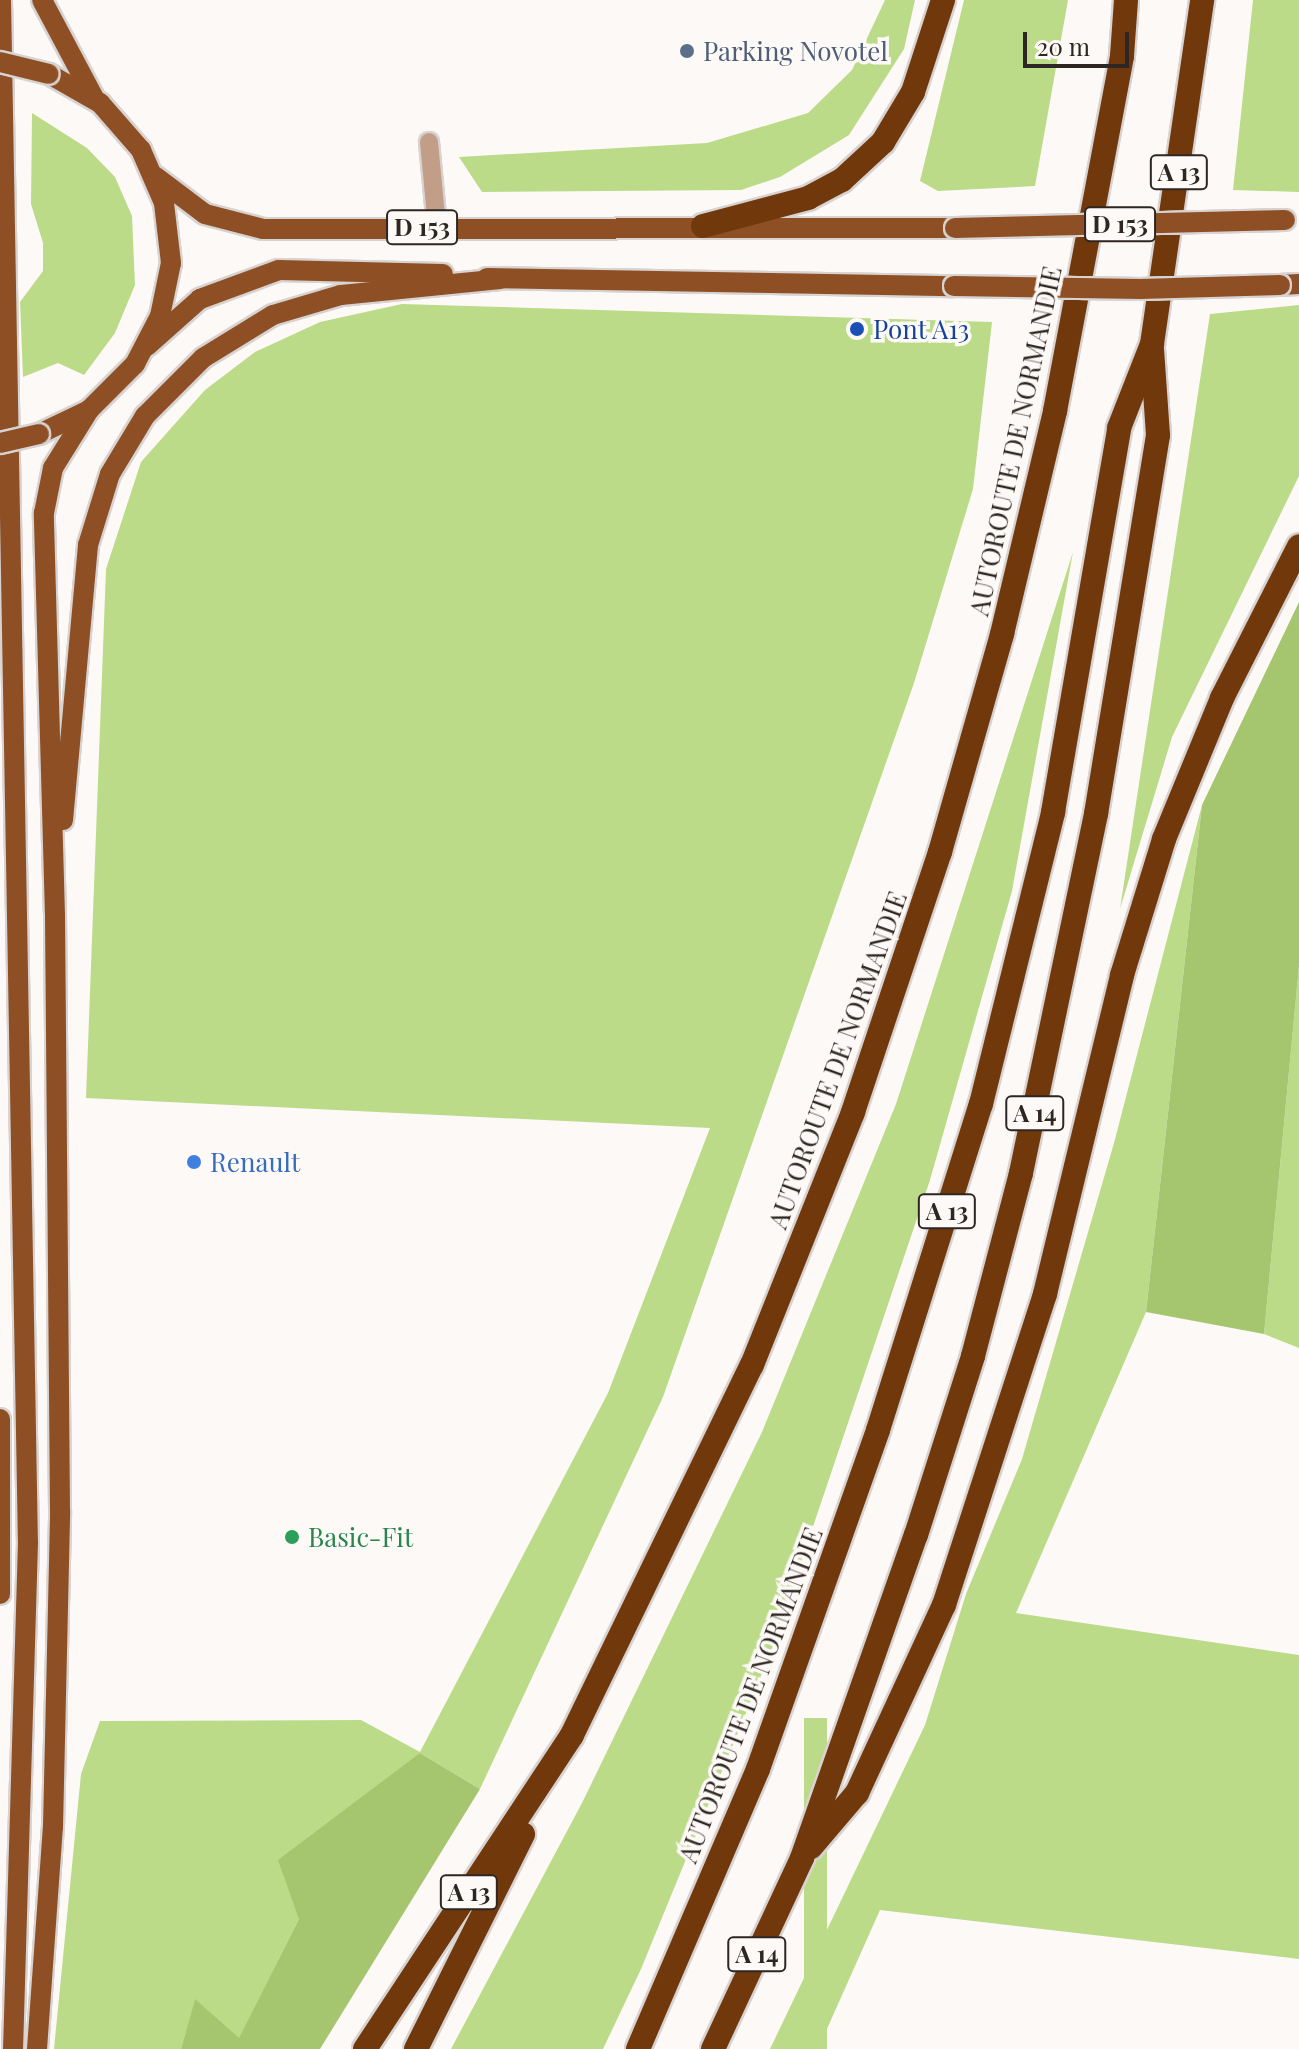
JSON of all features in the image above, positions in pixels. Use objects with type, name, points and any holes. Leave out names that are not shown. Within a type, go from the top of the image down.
[{"type":"highway","points":[[703,226],[808,198],[842,180],[883,142],[913,92],[943,0]]},
{"type":"highway","name":"AUTOROUTE DE NORMANDIE","points":[[365,2049],[572,1735],[752,1365],[853,1112],[940,852],[1002,634],[1055,411],[1122,56],[1126,0]]},
{"type":"highway","name":"AUTOROUTE DE NORMANDIE","points":[[638,2049],[758,1769],[878,1430],[981,1104],[1053,812],[1119,428],[1152,344],[1202,0]]},
{"type":"highway","name":"A 14","points":[[713,2049],[802,1858],[916,1535],[973,1356],[1021,1173],[1096,814],[1158,435],[1152,344]]},
{"type":"highway","points":[[802,1858],[857,1793],[944,1605],[1045,1294],[1122,975],[1164,839],[1222,698],[1299,546]]},
{"type":"highway","points":[[416,2049],[572,1735]]},
{"type":"main road","points":[[1,0],[28,1542],[13,2049]]},
{"type":"main road","points":[[42,0],[95,99]]},
{"type":"main road","points":[[0,62],[49,74],[95,99],[130,134],[156,177],[169,222],[171,263],[162,309],[147,346],[121,381],[89,410],[53,468],[44,513],[55,916],[59,1683],[49,1919],[37,2049]]},
{"type":"main road","name":"D 153","points":[[156,177],[205,214],[247,228],[955,228],[1292,220]]},
{"type":"main road","name":"D 153","points":[[147,346],[200,299],[279,270],[393,269],[500,279],[1140,289],[1290,284]]},
{"type":"main road","points":[[55,916],[88,545],[110,474],[145,416],[203,358],[273,315],[341,295],[500,279]]},
{"type":"main road","points":[[0,443],[39,434],[89,410]]},
{"type":"main road","points":[[0,1419],[0,1594]]},
{"type":"lane","points":[[429,142],[437,227]]},
{"type":"green space","points":[[885,0],[915,0],[904,49],[849,135],[780,177],[741,190],[482,192],[459,157],[707,143],[808,113],[852,70]]},
{"type":"green space","points":[[964,0],[1068,0],[1035,186],[938,191],[920,181]]},
{"type":"green space","points":[[1253,0],[1299,0],[1299,192],[1233,190]]},
{"type":"green space","points":[[32,113],[87,148],[115,177],[132,216],[135,285],[115,333],[84,375],[58,363],[23,377],[20,302],[43,271],[43,243],[31,204]]},
{"type":"green space","points":[[402,304],[992,322],[973,489],[914,683],[663,1397],[480,1789],[420,1753],[299,1919],[239,2039],[195,2000],[181,2049],[54,2049],[81,1774],[100,1721],[361,1720],[420,1752],[608,1393],[710,1128],[86,1098],[106,569],[141,462],[205,390],[255,352],[320,322]]},
{"type":"green space","points":[[1299,305],[1299,476],[1172,737],[1120,909],[1210,314]]},
{"type":"green space","points":[[1073,552],[1012,891],[930,1180],[770,1654],[641,1969],[603,2049],[451,2049],[582,1803],[762,1432],[896,1104]]},
{"type":"green space","points":[[1299,602],[1299,966],[1264,1334],[1146,1312],[1202,805]]},
{"type":"green space","points":[[1202,805],[1146,1312],[1016,1613],[1299,1655],[1299,1959],[880,1910],[818,2049],[770,2049],[925,1725],[966,1594],[1022,1459],[1114,1143]]},
{"type":"green space","points":[[1299,966],[1299,1348],[1264,1334]]},
{"type":"green space","points":[[804,1718],[827,1718],[827,2049],[804,2049]]},
{"type":"green space","points":[[420,1753],[480,1789],[320,2049],[181,2049],[195,1999],[239,2038],[299,1919],[278,1860]]},
{"type":"place","name":"Parking Novotel","points":[[687,51]]},
{"type":"place","name":"Pont A13","points":[[857,329]]},
{"type":"place","name":"Renault","points":[[194,1162]]},
{"type":"place","name":"Basic-Fit","points":[[292,1537]]}]
